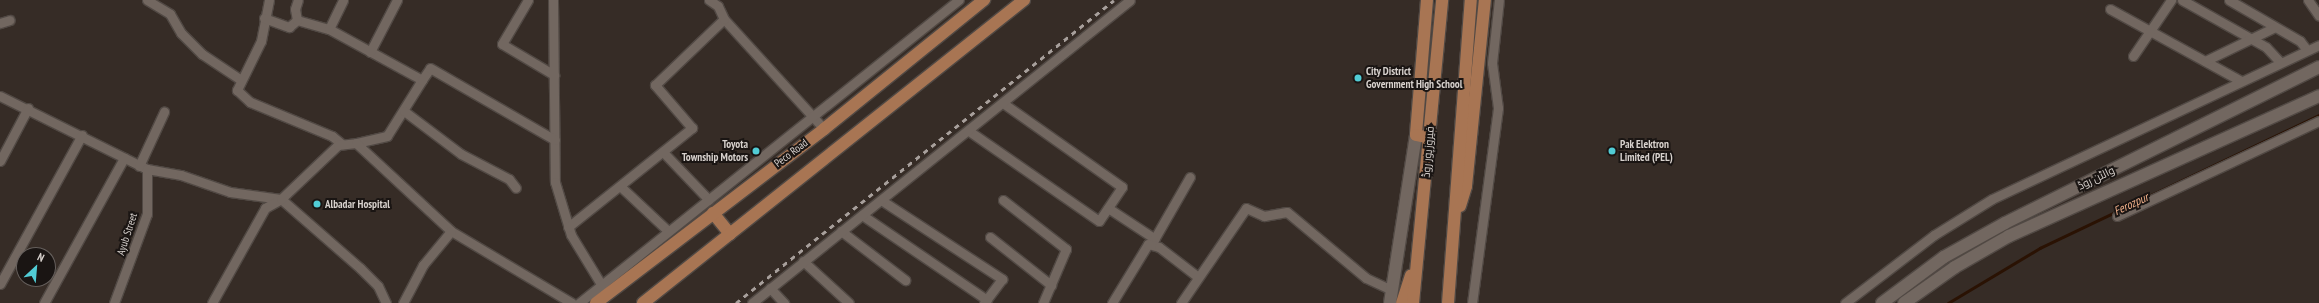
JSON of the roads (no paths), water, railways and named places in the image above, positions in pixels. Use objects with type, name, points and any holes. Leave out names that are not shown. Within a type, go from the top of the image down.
[{"type":"main road","name":"Peco Road","points":[[596,303],[604,289],[713,213],[753,183],[824,129],[984,0]]},
{"type":"main road","points":[[643,303],[1024,0]]},
{"type":"main road","points":[[1390,303],[1416,135],[1428,0]]},
{"type":"main road","name":"فیروزپور روڈ","points":[[1413,303],[1420,247],[1442,0]]},
{"type":"main road","points":[[1448,303],[1457,218],[1463,79],[1471,0]]},
{"type":"main road","points":[[1457,218],[1466,186],[1485,0]]},
{"type":"main road","name":"والٹن روڈ","points":[[1882,303],[1944,257],[2005,223],[2317,69]]},
{"type":"main road","name":"والٹن روڈ","points":[[1904,303],[1956,267],[2009,236],[2319,96]]},
{"type":"main road","points":[[1416,135],[1430,138]]},
{"type":"main road","points":[[713,213],[730,234]]},
{"type":"main road","points":[[1402,303],[1420,247]]},
{"type":"street","points":[[147,0],[170,14],[181,33],[202,54],[241,80]]},
{"type":"street","points":[[269,0],[264,18],[261,41],[237,90],[250,102],[332,136],[342,144],[356,144],[387,136],[430,68],[555,140]]},
{"type":"street","points":[[297,20],[295,9],[298,0]]},
{"type":"street","points":[[329,29],[343,0]]},
{"type":"street","points":[[370,52],[397,0]]},
{"type":"street","points":[[528,0],[502,44],[554,75]]},
{"type":"street","points":[[553,0],[555,182],[568,227],[604,289]]},
{"type":"street","points":[[709,0],[719,2],[724,19],[824,129]]},
{"type":"street","points":[[752,303],[803,261],[969,131],[1130,0]]},
{"type":"street","points":[[1472,303],[1498,108],[1492,63],[1499,0]]},
{"type":"street","points":[[2133,56],[2171,0]]},
{"type":"street","points":[[2182,0],[2274,53],[2279,61]]},
{"type":"street","points":[[2229,0],[2275,27],[2307,50]]},
{"type":"street","points":[[579,303],[604,289],[667,230],[709,200],[956,1],[968,12]]},
{"type":"street","points":[[2310,1],[2319,16]]},
{"type":"street","points":[[2110,9],[2150,29],[2205,62],[2241,81]]},
{"type":"street","points":[[264,18],[289,27],[297,20]]},
{"type":"street","points":[[568,227],[692,128],[655,85],[724,19]]},
{"type":"street","points":[[0,22],[10,20]]},
{"type":"street","points":[[297,20],[329,29],[422,80]]},
{"type":"street","points":[[2205,62],[2275,27]]},
{"type":"street","points":[[1845,303],[1934,235],[1992,199],[2241,81],[2279,61],[2319,45]]},
{"type":"street","points":[[0,96],[28,108],[143,167],[230,192],[281,199],[369,277],[386,303]]},
{"type":"street","points":[[969,131],[1096,222],[1108,208],[1122,187],[1003,103]]},
{"type":"street","points":[[0,161],[28,108]]},
{"type":"street","points":[[404,111],[461,154],[509,179],[516,188]]},
{"type":"street","points":[[143,167],[164,112]]},
{"type":"street","points":[[2118,216],[2319,121]]},
{"type":"street","points":[[0,284],[82,135]]},
{"type":"street","points":[[212,303],[265,208],[281,199],[342,144]]},
{"type":"street","points":[[356,144],[452,231],[572,303]]},
{"type":"street","points":[[770,150],[780,162]]},
{"type":"street","points":[[663,152],[709,200]]},
{"type":"street","points":[[44,303],[124,158]]},
{"type":"street","name":"Ayub Street","points":[[114,303],[147,214],[143,167]]},
{"type":"street","points":[[744,171],[753,183]]},
{"type":"street","points":[[1112,303],[1148,244],[1154,241],[1190,177]]},
{"type":"street","points":[[620,186],[667,230]]},
{"type":"street","points":[[862,215],[986,301],[1002,279],[881,200]]},
{"type":"street","points":[[1003,200],[1066,249],[1044,303]]},
{"type":"street","points":[[1108,208],[1154,241],[1198,277]]},
{"type":"street","points":[[1181,303],[1246,208],[1264,216],[1287,212],[1366,278],[1392,290]]},
{"type":"street","points":[[403,303],[423,265],[452,231]]},
{"type":"street","points":[[841,231],[905,280]]},
{"type":"street","points":[[990,237],[1051,285]]},
{"type":"street","points":[[803,261],[848,303]]},
{"type":"street","points":[[770,288],[784,303]]},
{"type":"waterway","name":"Ferozpur","points":[[1948,303],[2040,248],[2319,115]]},
{"type":"railway","points":[[736,303],[1114,0]]},
{"type":"place","name":"City District Government High School","points":[[1358,78]]},
{"type":"place","name":"Toyota Township Motors","points":[[756,151]]},
{"type":"place","name":"Pak Elektron Limited (PEL)","points":[[1612,151]]},
{"type":"place","name":"Albadar Hospital","points":[[317,204]]}]
